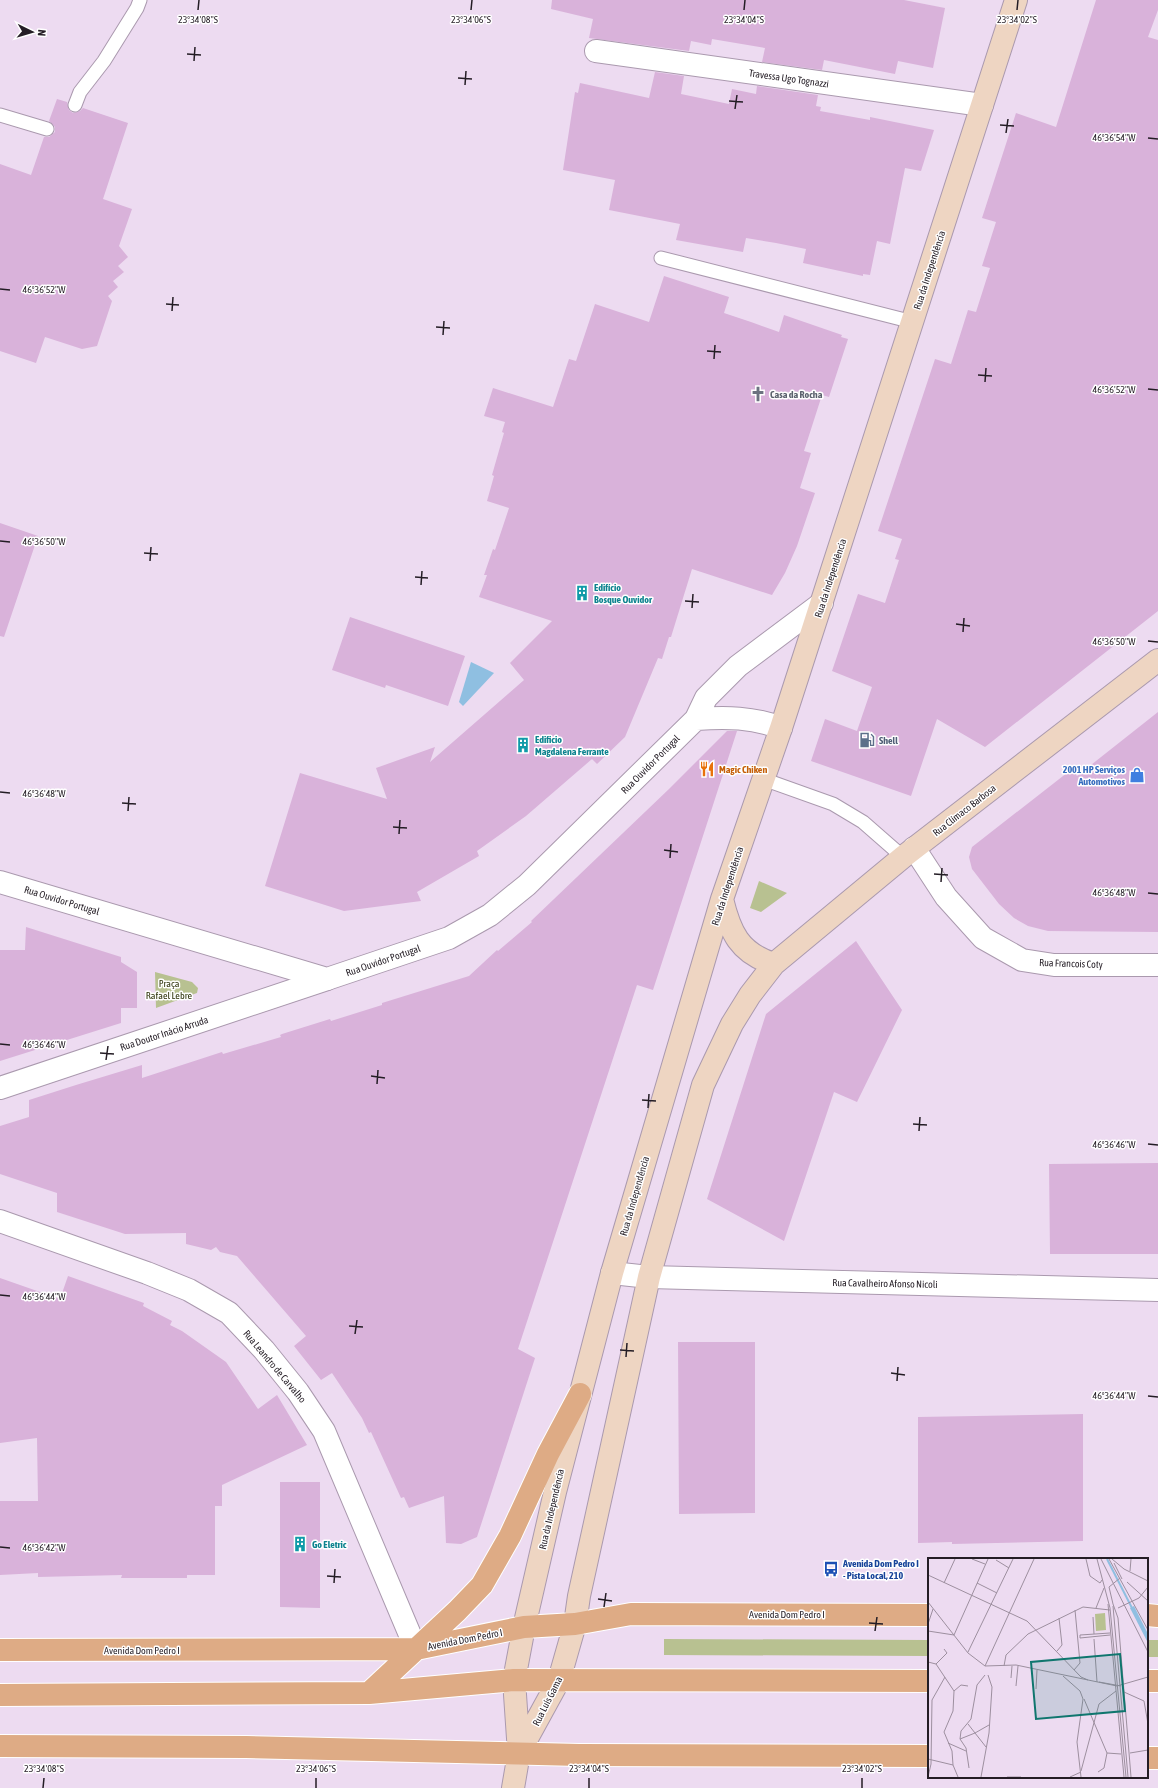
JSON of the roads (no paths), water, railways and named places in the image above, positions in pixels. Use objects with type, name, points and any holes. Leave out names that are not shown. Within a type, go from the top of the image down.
[{"type":"main road","name":"Rua da Independência","points":[[513,1788],[519,1753],[514,1680],[524,1627],[555,1492],[612,1273],[722,899],[822,603],[1016,0]]},
{"type":"main road","name":"Rua Clímaco Barbosa","points":[[774,964],[909,853],[1158,660]]},
{"type":"main road","points":[[575,1624],[579,1596],[649,1277],[704,1085],[732,1024],[750,995],[774,964],[759,959],[746,950],[737,939],[728,923],[722,899]]},
{"type":"main road","points":[[369,1693],[482,1585],[510,1536],[548,1454],[580,1394]]},
{"type":"main road","name":"Avenida Dom Pedro I","points":[[0,1650],[416,1649],[524,1627],[575,1624],[631,1614],[928,1615]]},
{"type":"main road","name":"Rua Luís Gama","points":[[519,1753],[559,1680],[575,1624]]},
{"type":"main road","points":[[0,1695],[369,1693],[514,1680],[928,1681]]},
{"type":"main road","points":[[0,1746],[246,1747],[579,1755],[928,1756]]},
{"type":"street","name":"Travessa Ugo Tognazzi","points":[[596,51],[982,105]]},
{"type":"street","name":"Rua Ouvidor Portugal","points":[[2,880],[327,979],[449,938],[490,916],[527,885],[696,719],[706,698],[738,666],[822,603]]},
{"type":"street","points":[[696,719],[724,717],[742,718],[768,723],[781,728]]},
{"type":"street","name":"Rua Francois Coty","points":[[909,853],[983,938],[1022,960],[1054,965],[1158,965]]},
{"type":"street","name":"Rua Doutor Inácio Arruda","points":[[0,1088],[327,979]]},
{"type":"street","name":"Rua Leandro de Carvalho","points":[[0,1221],[147,1273],[189,1290],[229,1313],[264,1350],[298,1392],[324,1431],[416,1649]]},
{"type":"street","name":"Rua Cavalheiro Afonso Nicoli","points":[[612,1273],[649,1277],[1158,1290]]},
{"type":"lane","points":[[75,105],[80,92],[104,61],[137,8],[140,0]]},
{"type":"lane","points":[[0,114],[47,129]]},
{"type":"lane","points":[[661,258],[913,322]]},
{"type":"lane","points":[[763,780],[833,804],[909,853]]},
{"type":"water","points":[[471,662],[494,673],[463,706],[459,702]]},
{"type":"place","name":"Casa da Rocha","points":[[758,394]]},
{"type":"place","name":"Edifício Bosque Ouvidor","points":[[582,593]]},
{"type":"place","name":"Shell","points":[[867,740]]},
{"type":"place","name":"Edificio Magdalena Ferrante","points":[[523,745]]},
{"type":"place","name":"Magic Chiken","points":[[707,769]]},
{"type":"place","name":"2001 HP Serviços Automotivos","points":[[1137,775]]},
{"type":"place","name":"Go Eletric","points":[[300,1544]]},
{"type":"place","name":"Avenida Dom Pedro I - Pista Local, 210","points":[[831,1569]]},
{"type":"park label","name":"Praça Rafael Lebre","points":[[169,988]]}]
